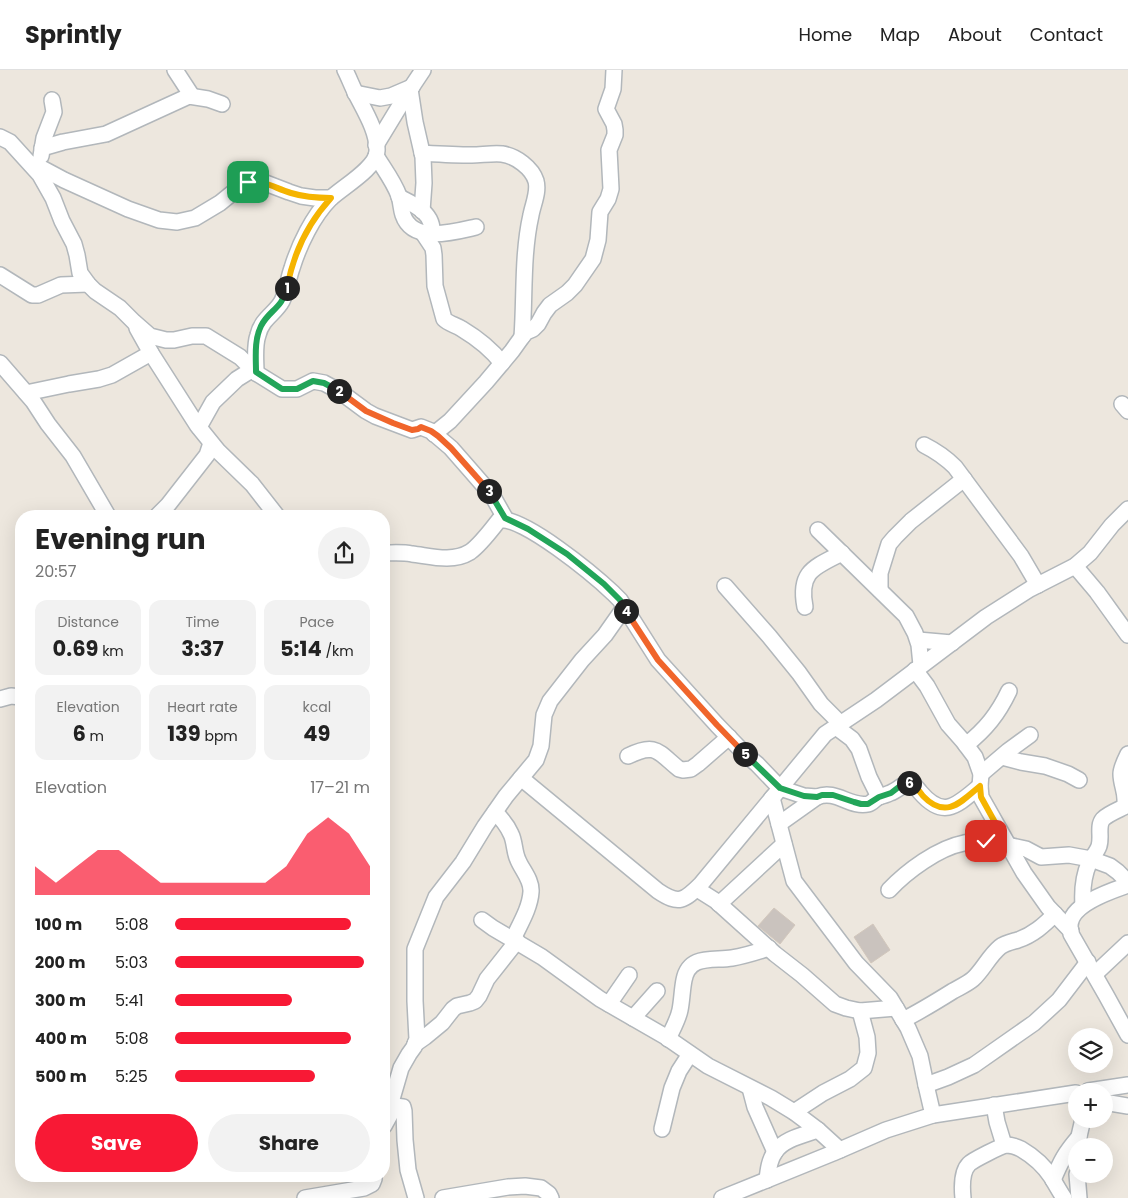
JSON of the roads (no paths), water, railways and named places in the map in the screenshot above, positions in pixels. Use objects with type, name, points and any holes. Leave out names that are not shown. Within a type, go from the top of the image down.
[{"type":"street","points":[[175,70],[192,96]]},
{"type":"street","points":[[345,70],[367,114],[375,137],[376,150],[399,197],[403,216],[408,224],[416,231],[427,234],[459,231],[476,227]]},
{"type":"street","points":[[254,371],[257,336],[265,320],[281,303],[286,292],[294,259],[306,234],[322,208],[331,198],[367,169],[411,88],[423,70]]},
{"type":"street","points":[[434,434],[460,411],[522,336],[538,324],[550,305],[575,285],[593,259],[598,240],[600,212],[608,199],[611,189],[610,150],[615,130],[606,109],[614,88],[614,70]]},
{"type":"street","points":[[356,93],[380,98],[411,88]]},
{"type":"street","points":[[411,88],[415,122],[422,153],[424,183],[422,211]]},
{"type":"street","points":[[42,148],[106,134],[188,96],[208,99],[222,104]]},
{"type":"street","points":[[34,165],[54,112],[52,100]]},
{"type":"street","points":[[0,136],[10,142],[34,165],[40,175],[74,244],[80,273],[88,284],[120,308],[150,336],[166,340],[206,336],[238,356],[254,371],[282,389],[297,389],[313,381],[324,383],[375,416],[412,430],[421,427],[434,434],[451,448],[492,495],[505,518],[528,529],[567,554],[604,584],[620,600],[658,660],[776,793],[779,824],[794,881],[856,963],[890,998],[900,1014],[920,1056],[933,1115]]},
{"type":"street","points":[[422,153],[453,155],[503,154],[522,162],[533,172],[537,184],[526,238],[522,336]]},
{"type":"street","points":[[34,165],[128,209],[160,220],[177,222],[195,218],[220,204],[248,182],[263,182],[301,196],[331,198]]},
{"type":"street","points":[[399,197],[415,205],[427,215],[431,223],[427,234],[433,248],[435,286],[444,319],[479,340],[502,362]]},
{"type":"street","points":[[0,275],[32,295],[38,295],[61,285],[88,284]]},
{"type":"street","points":[[134,322],[151,353],[199,427],[218,451],[252,484],[272,510]]},
{"type":"street","points":[[227,388],[228,380],[238,356],[249,340],[258,334]]},
{"type":"street","points":[[26,393],[112,375],[151,353]]},
{"type":"street","points":[[0,363],[26,393],[73,456],[104,510]]},
{"type":"street","points":[[199,427],[213,402],[237,379],[254,371]]},
{"type":"street","points":[[163,510],[207,455],[211,443]]},
{"type":"street","points":[[924,446],[946,458],[964,479],[1021,556],[1038,585]]},
{"type":"street","points":[[880,590],[880,573],[889,544],[911,521],[964,479]]},
{"type":"street","points":[[522,778],[658,891],[670,899],[685,898],[692,894],[825,734],[876,700],[986,617],[1038,585],[1075,566],[1090,553],[1112,525],[1128,509]]},
{"type":"street","points":[[390,552],[410,553],[439,558],[458,557],[470,552],[499,520],[505,518]]},
{"type":"street","points":[[818,530],[906,616],[918,640],[918,668],[948,724],[975,757],[981,780],[981,797],[1024,873],[1048,907],[1071,930]]},
{"type":"street","points":[[805,607],[803,598],[805,580],[810,572],[842,553]]},
{"type":"street","points":[[1075,566],[1097,592],[1128,635]]},
{"type":"street","points":[[725,586],[769,636],[821,704],[852,739],[879,797]]},
{"type":"street","points":[[390,1114],[394,1106],[392,1099],[396,1084],[415,1044],[415,949],[436,897],[463,862],[506,796],[536,760],[541,746],[544,716],[550,702],[577,666],[605,635],[624,608]]},
{"type":"street","points":[[918,640],[952,643]]},
{"type":"street","points":[[966,745],[991,722],[1009,691]]},
{"type":"street","points":[[0,699],[15,696]]},
{"type":"street","points":[[779,824],[822,795],[833,795],[861,804],[868,804],[879,797],[891,793],[900,786],[910,783],[925,798],[939,807],[951,807],[959,803],[1002,756],[1030,735]]},
{"type":"street","points":[[628,756],[647,748],[656,750],[679,768],[684,770],[691,769],[729,738]]},
{"type":"street","points":[[1083,905],[1082,888],[1084,876],[1101,838],[1101,823],[1104,818],[1126,804],[1121,773],[1128,754]]},
{"type":"street","points":[[1002,756],[1045,766],[1079,780]]},
{"type":"street","points":[[776,793],[817,797]]},
{"type":"street","points":[[415,1044],[442,1023],[453,1009],[475,1001],[487,979],[515,940],[527,909],[531,884],[517,859],[513,836],[504,821],[495,812]]},
{"type":"street","points":[[889,890],[901,878],[928,858],[962,843],[1005,840],[1042,857],[1069,855],[1091,859],[1110,866],[1128,883],[1083,905],[1073,916],[1070,926],[1072,934],[1128,1035]]},
{"type":"street","points":[[719,904],[784,844]]},
{"type":"street","points":[[697,888],[719,904],[835,1004],[860,1012],[900,1014],[924,1010],[972,980],[1001,946],[1033,933],[1045,925],[1055,914]]},
{"type":"street","points":[[482,920],[542,957],[609,1004],[668,1039],[708,1066],[794,1112],[840,1150]]},
{"type":"street","points":[[926,1085],[974,1065],[1034,1023],[1091,968],[1128,943]]},
{"type":"street","points":[[668,1039],[679,1013],[684,978],[690,966],[698,961],[745,955],[769,948]]},
{"type":"street","points":[[609,1004],[629,975]]},
{"type":"street","points":[[633,1018],[657,991]]},
{"type":"street","points":[[794,1112],[823,1093],[850,1079],[864,1068],[868,1054],[868,1045],[860,1012]]},
{"type":"street","points":[[662,1129],[672,1088],[679,1071],[690,1054]]},
{"type":"street","points":[[1113,1087],[1128,1085]]},
{"type":"street","points":[[750,1088],[755,1107],[775,1152]]},
{"type":"street","points":[[722,1198],[886,1130],[933,1115],[1068,1094]]},
{"type":"street","points":[[1113,1104],[1128,1106]]},
{"type":"street","points":[[994,1105],[1004,1146]]},
{"type":"street","points":[[394,1106],[403,1107],[404,1110],[408,1170],[416,1198]]},
{"type":"street","points":[[767,1180],[770,1164],[775,1152],[784,1143],[818,1130]]},
{"type":"street","points":[[963,1198],[964,1174],[968,1164],[1004,1146],[1011,1145],[1020,1148],[1041,1165],[1064,1198]]},
{"type":"street","points":[[1053,1180],[1068,1149]]},
{"type":"street","points":[[305,1198],[364,1188],[373,1182]]},
{"type":"street","points":[[1078,1183],[1080,1198]]},
{"type":"street","points":[[443,1198],[525,1186],[541,1188],[551,1198]]}]
